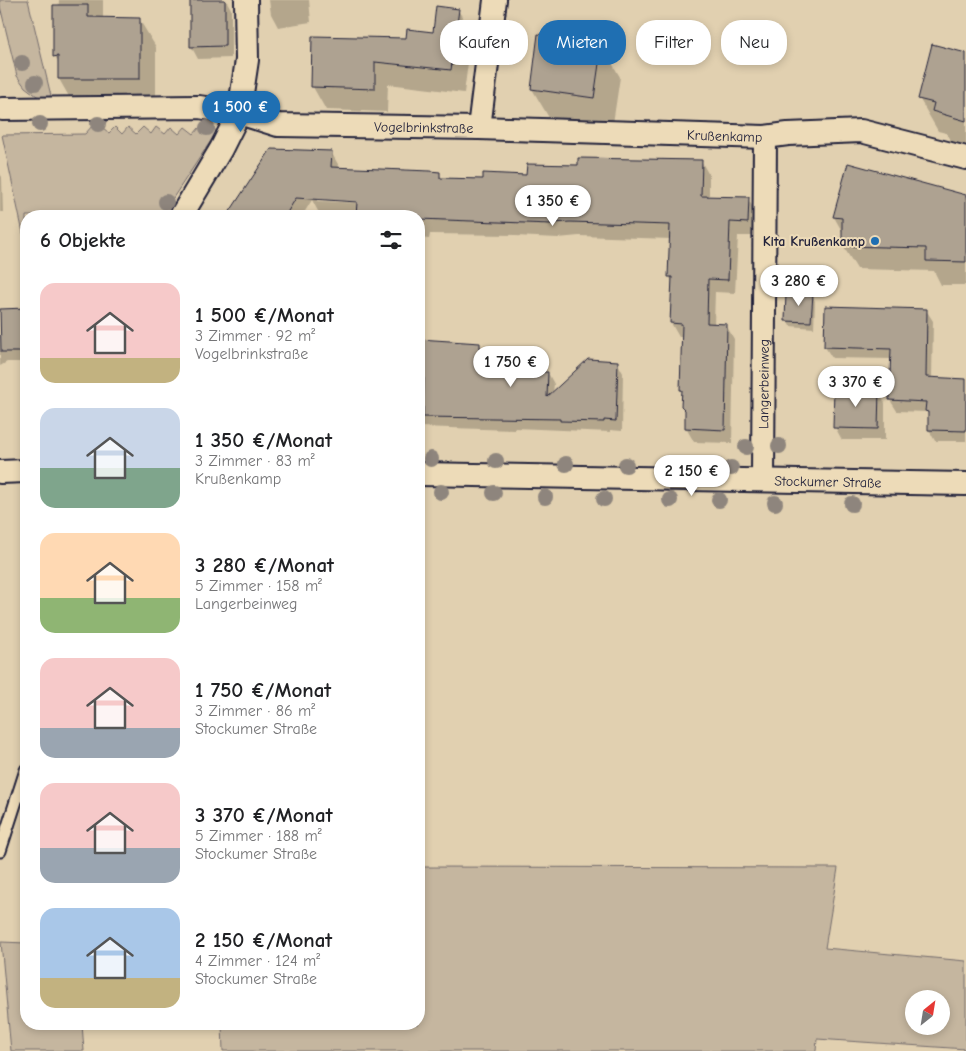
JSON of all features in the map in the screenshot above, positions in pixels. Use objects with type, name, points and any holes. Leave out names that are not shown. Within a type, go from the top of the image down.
[{"type":"street","points":[[185,210],[221,149],[239,113],[247,60],[246,0]]},
{"type":"street","name":"Vogelbrinkstraße","points":[[1,106],[199,106],[239,113],[278,125],[479,128],[495,0]]},
{"type":"street","name":"Krußenkamp","points":[[479,128],[765,137],[788,134],[861,131],[966,158]]},
{"type":"street","name":"Langerbeinweg","points":[[764,480],[765,137]]},
{"type":"street","points":[[0,472],[20,471]]},
{"type":"street","name":"Stockumer Straße","points":[[425,474],[966,484]]},
{"type":"lane","points":[[0,851],[20,789]]},
{"type":"shaded area","points":[[0,0],[28,0],[52,100],[37,96],[25,87],[17,76]]},
{"type":"shaded area","points":[[112,115],[102,127],[109,133],[115,127],[122,134],[128,127],[136,134],[143,127],[151,134],[156,127],[165,134],[171,127],[179,134],[185,127],[194,134],[210,115],[216,133],[165,210],[20,210],[20,219],[2,135],[85,134],[101,116]]},
{"type":"shaded area","points":[[425,867],[838,868],[825,948],[966,961],[966,1049],[817,1039],[816,1051],[223,1051],[222,1030],[425,1030]]},
{"type":"shaded area","points":[[1,942],[20,943],[20,1030],[82,1030],[84,1051],[11,1051]]},
{"type":"building","points":[[190,0],[225,0],[225,46],[190,47]]},
{"type":"building","points":[[53,5],[88,5],[88,17],[140,18],[140,79],[58,79],[58,56],[53,57]]},
{"type":"building","points":[[436,6],[459,9],[458,20],[440,20],[440,65],[452,65],[451,70],[375,62],[375,89],[311,87],[312,36],[406,38],[407,29],[433,32]]},
{"type":"building","points":[[538,34],[538,65],[599,65],[594,98],[531,89]]},
{"type":"building","points":[[932,44],[966,53],[966,121],[932,111],[934,103],[918,99]]},
{"type":"building","points":[[271,149],[332,151],[331,167],[440,172],[440,178],[483,179],[483,173],[526,175],[527,164],[578,165],[578,158],[702,160],[701,196],[749,197],[748,223],[730,222],[728,280],[708,279],[707,323],[727,324],[725,430],[685,428],[685,410],[681,406],[682,390],[680,390],[682,324],[670,323],[672,277],[668,277],[670,225],[570,222],[551,224],[425,219],[425,210],[356,210],[357,202],[296,198],[289,210],[231,210]]},
{"type":"building","points":[[848,163],[966,195],[966,262],[926,261],[926,248],[842,246],[842,218],[833,217]]},
{"type":"building","points":[[786,293],[813,294],[811,322],[785,321]]},
{"type":"building","points":[[825,306],[927,309],[926,377],[966,379],[966,431],[928,430],[928,412],[925,411],[926,402],[889,400],[891,349],[824,347]]},
{"type":"building","points":[[20,308],[20,352],[1,352],[0,309]]},
{"type":"building","points":[[425,339],[480,343],[480,372],[548,372],[547,397],[588,359],[618,361],[616,421],[560,421],[560,419],[425,417]]},
{"type":"building","points":[[834,388],[879,389],[878,429],[833,428]]},
{"type":"place","name":"Kita Krußenkamp","points":[[875,241]]}]
